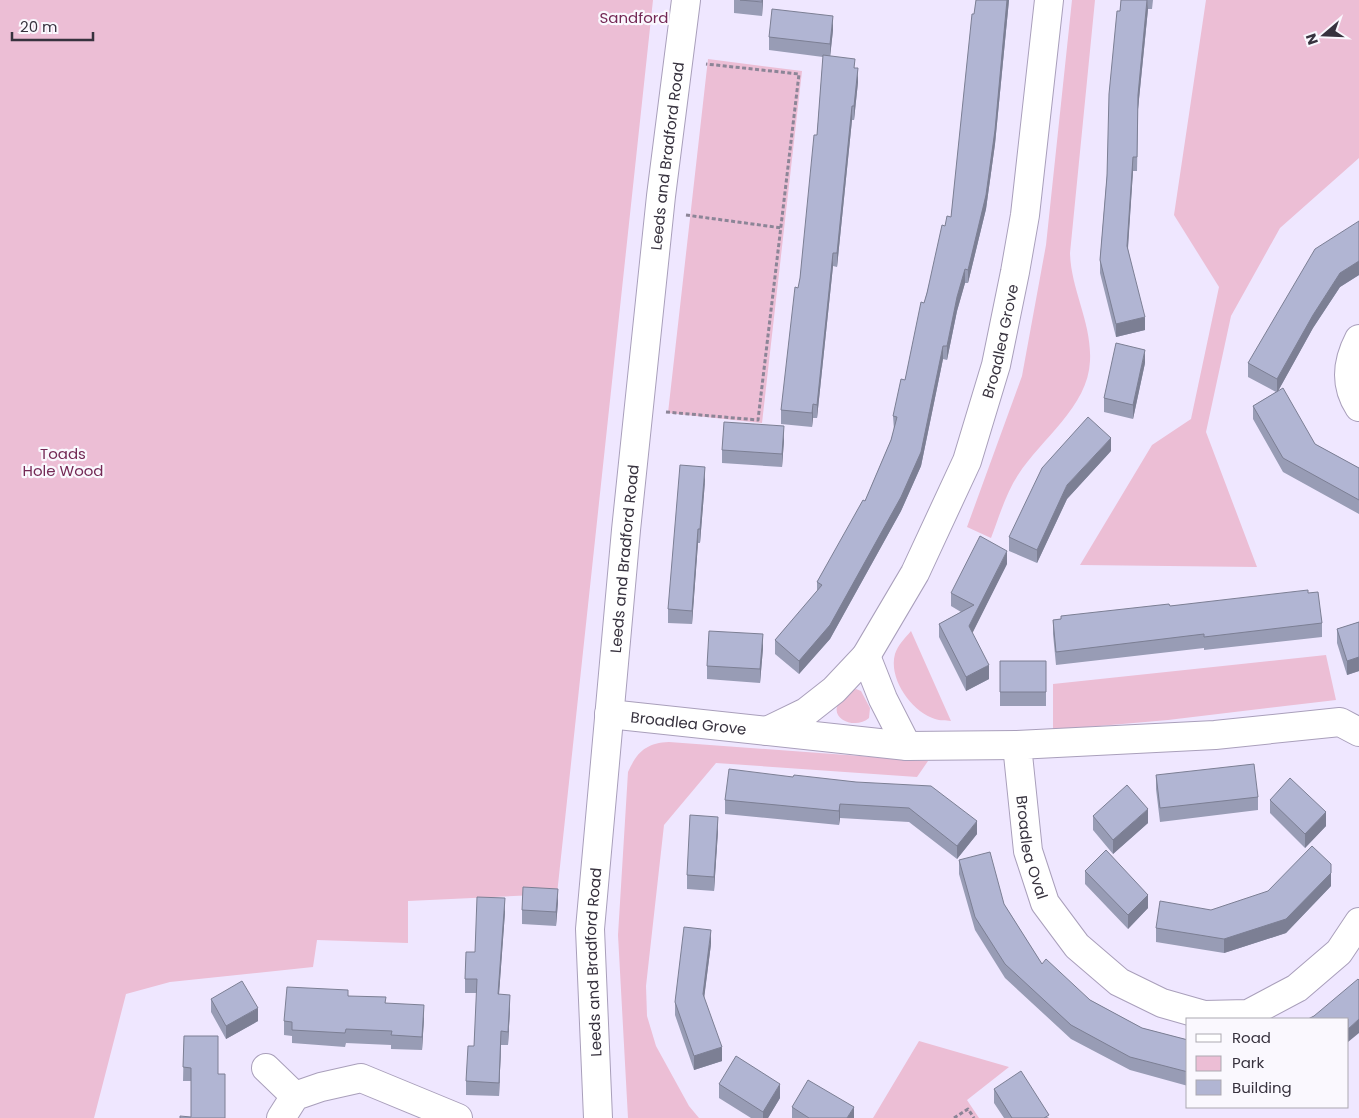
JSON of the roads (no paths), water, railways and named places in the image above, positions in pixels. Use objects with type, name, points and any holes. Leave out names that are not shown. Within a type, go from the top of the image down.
[{"type":"street","name":"Leeds and Bradford Road","points":[[598,1118],[590,929],[638,410],[686,0]]},
{"type":"street","name":"Broadlea Grove","points":[[767,731],[806,712],[834,690],[866,656],[915,574],[967,461],[986,400],[1013,282],[1024,215],[1049,0]]},
{"type":"street","points":[[1359,339],[1350,357],[1348,378],[1352,397],[1359,407]]},
{"type":"street","points":[[866,656],[883,699],[906,746]]},
{"type":"street","name":"Broadlea Grove","points":[[609,714],[906,746],[1017,745]]},
{"type":"street","points":[[1017,745],[1215,735],[1340,722],[1359,732]]},
{"type":"street","name":"Broadlea Oval","points":[[1017,745],[1028,851],[1045,903],[1077,946],[1119,982],[1162,1003],[1204,1015],[1248,1014],[1297,988],[1339,952],[1359,922]]},
{"type":"street","points":[[266,1068],[288,1107],[321,1087],[361,1078],[458,1118]]},
{"type":"street","points":[[589,1118],[598,1118]]},
{"type":"park label","name":"Sandford","points":[[634,17]]},
{"type":"park label","name":"Toads Hole Wood","points":[[63,462]]}]
